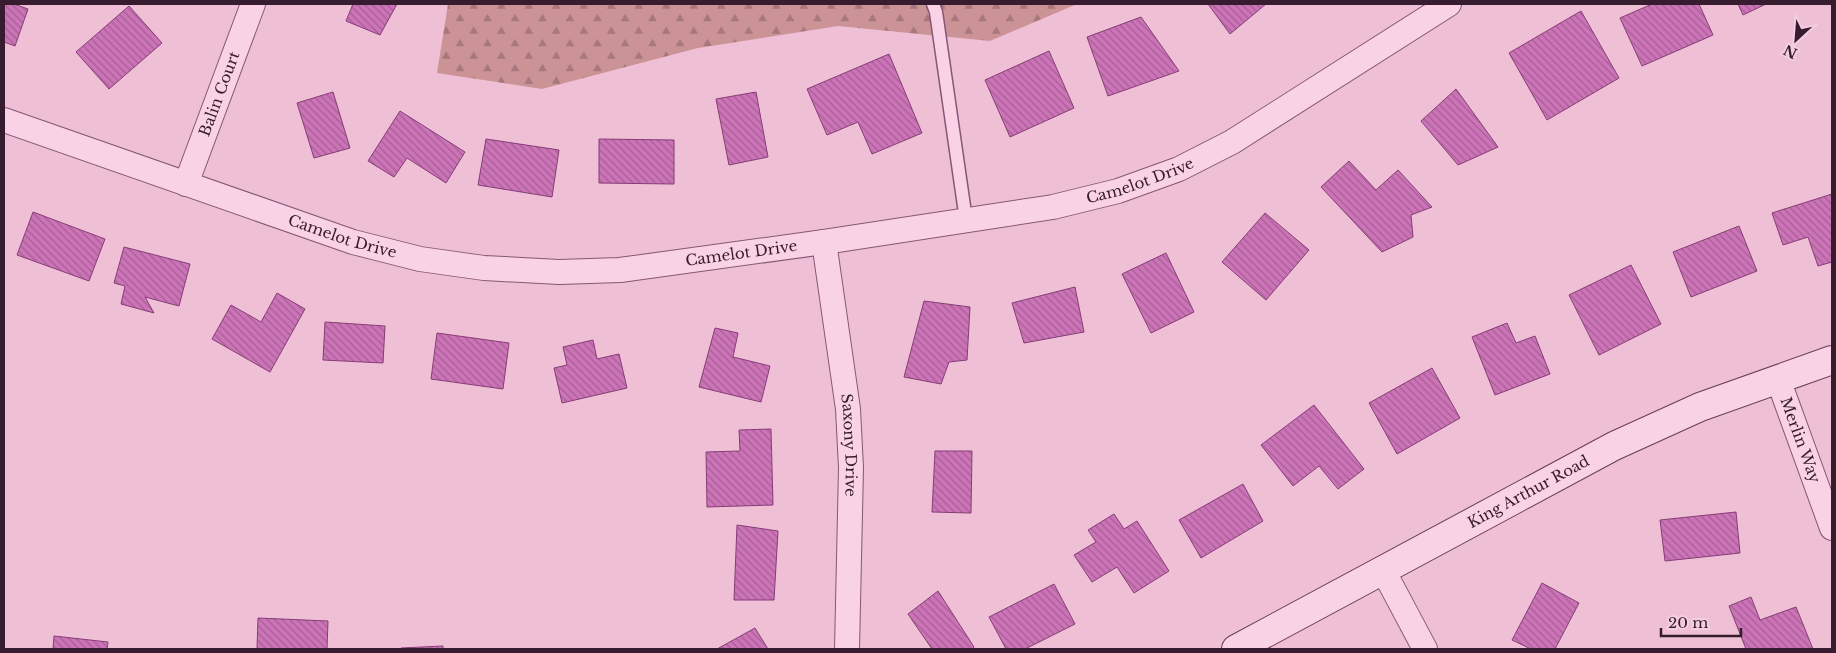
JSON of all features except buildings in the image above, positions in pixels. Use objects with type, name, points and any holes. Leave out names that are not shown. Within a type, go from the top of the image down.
[{"type":"street","name":"Balin Court","points":[[186,184],[254,4]]},
{"type":"street","name":"Camelot Drive","points":[[4,120],[353,242],[420,259],[484,268],[559,272],[620,270],[824,242],[1053,207],[1118,192],[1179,169],[1232,142],[1449,4]]},
{"type":"street","name":"Saxony Drive","points":[[824,242],[848,409],[851,468],[847,649]]},
{"type":"street","name":"King Arthur Road","points":[[1236,649],[1614,446],[1700,407],[1832,360]]},
{"type":"street","name":"Merlin Way","points":[[1778,379],[1832,528]]},
{"type":"street","points":[[1383,570],[1425,649]]},
{"type":"lane","points":[[933,4],[936,12],[966,220]]},
{"type":"green space","points":[[448,4],[1077,4],[990,41],[838,26],[698,48],[542,89],[437,73]]}]
